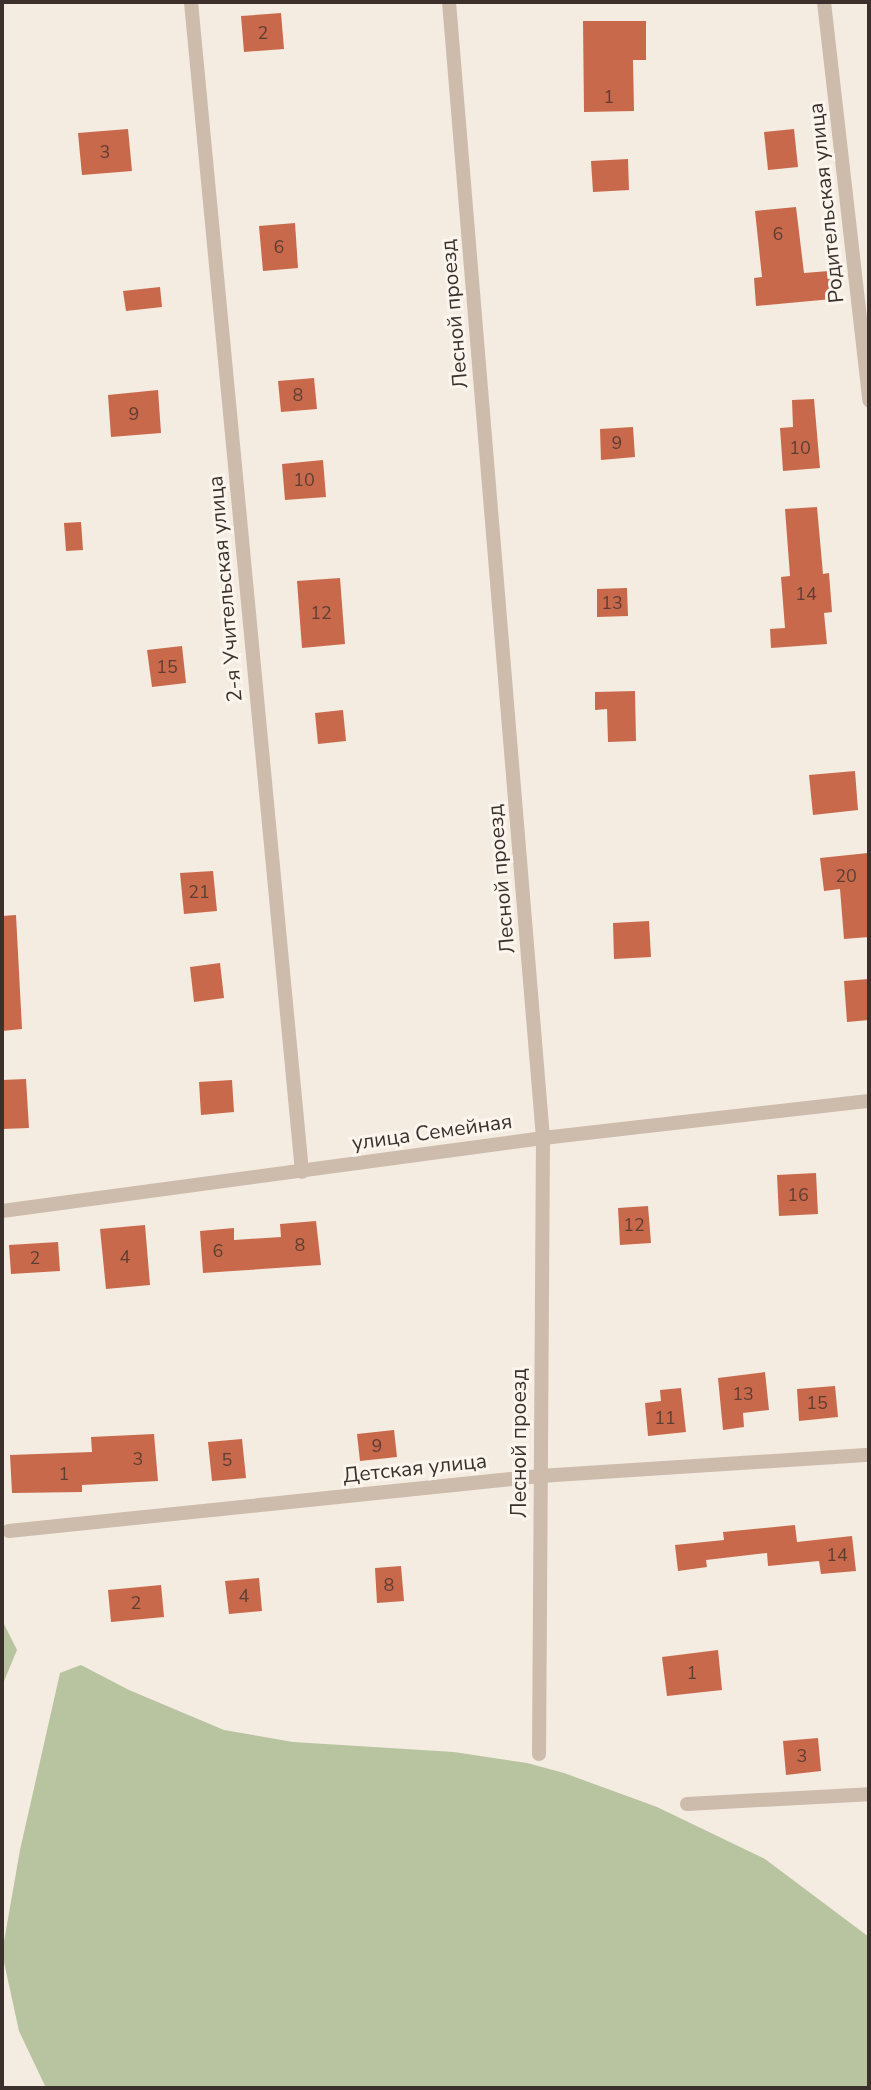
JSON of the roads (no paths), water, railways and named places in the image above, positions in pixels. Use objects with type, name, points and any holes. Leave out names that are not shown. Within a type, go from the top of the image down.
[{"type":"street","name":"2-я Учительская улица","points":[[191,2],[302,1172]]},
{"type":"street","name":"Лесной проезд","points":[[449,2],[543,1138],[539,1754]]},
{"type":"street","name":"Родительская улица","points":[[824,2],[869,400]]},
{"type":"street","name":"улица Семейная","points":[[2,1212],[543,1138],[869,1101]]},
{"type":"street","name":"Детская улица","points":[[9,1531],[540,1476],[869,1455]]},
{"type":"street","points":[[687,1804],[869,1794]]}]
